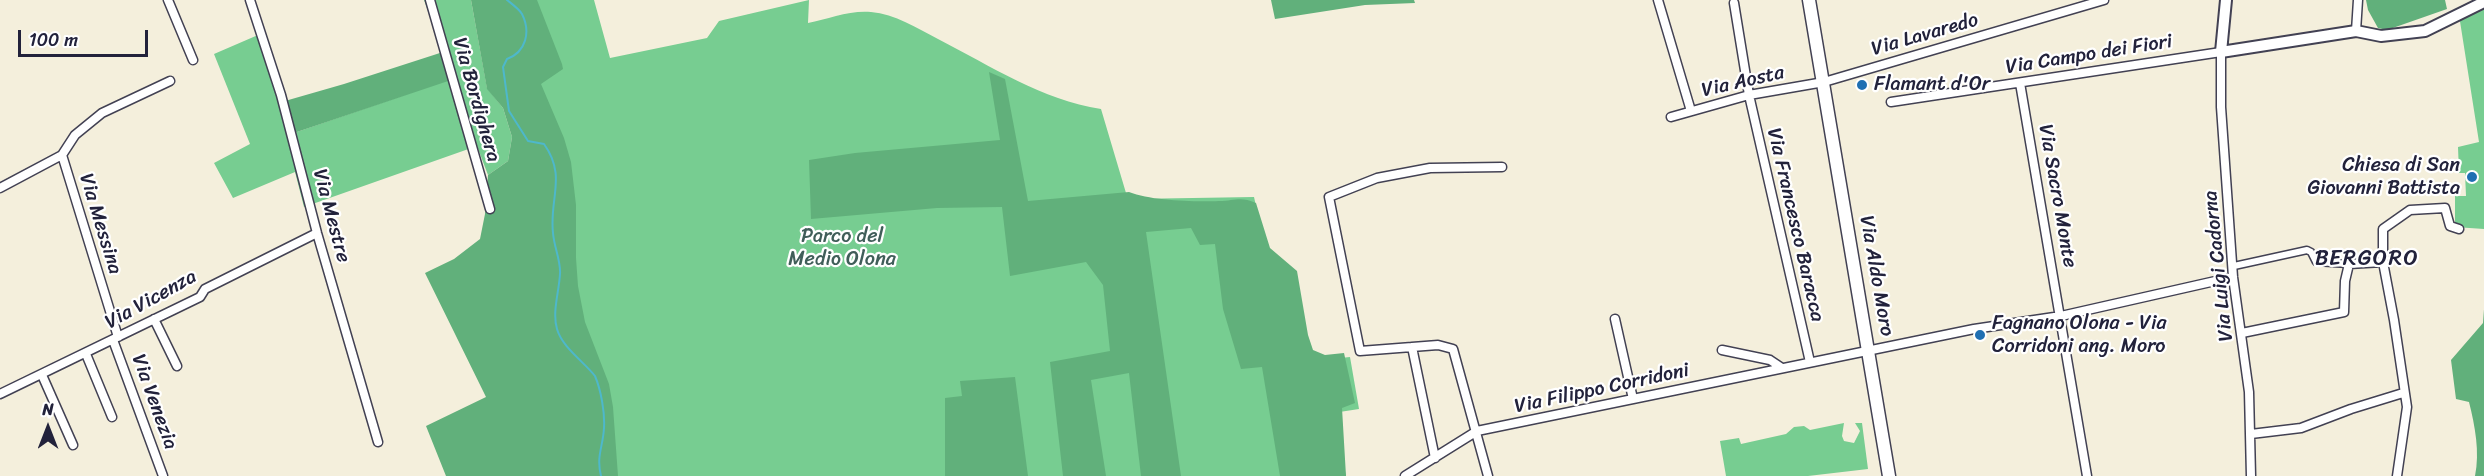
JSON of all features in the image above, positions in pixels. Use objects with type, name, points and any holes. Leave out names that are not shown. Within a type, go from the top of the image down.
[{"type":"main road","name":"Via Aldo Moro","points":[[1809,0],[1889,476]]},
{"type":"street","points":[[168,0],[193,60]]},
{"type":"street","name":"Via Mestre","points":[[250,0],[281,95],[317,233],[378,442]]},
{"type":"street","name":"Via Bordighera","points":[[430,0],[490,209]]},
{"type":"street","points":[[1658,0],[1691,111]]},
{"type":"street","name":"Via Lavaredo","points":[[1824,82],[2104,0]]},
{"type":"street","points":[[2226,0],[2221,52],[2356,31],[2381,36],[2425,31],[2484,2]]},
{"type":"street","points":[[2356,31],[2358,0]]},
{"type":"street","name":"Via Francesco Baracca","points":[[1734,3],[1749,95],[1810,362]]},
{"type":"street","name":"Via Campo dei Fiori","points":[[1891,102],[2221,52]]},
{"type":"street","name":"Via Luigi Cadorna","points":[[2221,52],[2221,108],[2233,277],[2249,392],[2252,476]]},
{"type":"street","points":[[0,188],[62,154],[75,135],[102,112],[170,81]]},
{"type":"street","name":"Via Aosta","points":[[1671,117],[1749,95],[1824,82]]},
{"type":"street","name":"Via Sacro Monte","points":[[2020,83],[2086,473]]},
{"type":"street","name":"Via Messina","points":[[62,154],[116,339]]},
{"type":"street","points":[[1488,476],[1453,349],[1438,345],[1360,351],[1329,197],[1377,178],[1430,168],[1502,167]]},
{"type":"street","points":[[2397,476],[2407,407],[2383,262],[2384,228],[2410,210],[2445,208],[2450,226],[2459,229]]},
{"type":"street","name":"Via Vicenza","points":[[0,394],[200,297],[205,289],[214,284],[317,233]]},
{"type":"street","points":[[2234,266],[2307,250],[2312,252],[2316,262],[2349,264],[2383,262]]},
{"type":"street","points":[[2242,333],[2344,312],[2345,281],[2349,264]]},
{"type":"street","name":"Via Filippo Corridoni","points":[[1405,476],[1477,432],[1974,329],[2061,316],[2233,277]]},
{"type":"street","points":[[154,319],[177,366]]},
{"type":"street","points":[[1615,319],[1633,399]]},
{"type":"street","name":"Via Venezia","points":[[116,339],[163,476]]},
{"type":"street","points":[[1412,347],[1435,458]]},
{"type":"street","points":[[1722,350],[1770,360],[1782,368]]},
{"type":"street","points":[[86,354],[112,417]]},
{"type":"street","points":[[42,375],[73,445]]},
{"type":"street","points":[[2250,434],[2301,428],[2403,393]]},
{"type":"green space","points":[[424,0],[471,0],[487,88],[503,108],[512,137],[508,161],[488,175],[477,146],[304,207],[295,172],[233,198],[214,163],[250,144],[214,54],[258,35],[288,135],[457,77],[443,52]]},
{"type":"green space","points":[[471,0],[537,0],[562,64],[563,69],[541,84],[564,138],[571,162],[576,205],[578,286],[585,322],[609,384],[618,476],[446,476],[426,426],[486,397],[425,273],[454,259],[480,239],[485,214],[488,175],[508,161],[512,137],[503,108],[487,89]]},
{"type":"green space","name":"Parco del Medio Olona","points":[[511,0],[594,0],[610,58],[707,38],[719,21],[809,0],[808,23],[855,12],[880,13],[914,26],[1037,90],[1079,105],[1101,109],[1126,193],[1131,199],[1254,197],[1291,363],[1350,357],[1359,409],[1333,413],[1346,476],[603,476]]},
{"type":"green space","points":[[1271,0],[1414,0],[1415,3],[1365,5],[1275,19]]},
{"type":"green space","points":[[2366,0],[2445,0],[2447,9],[2387,30],[2378,28],[2368,10]]},
{"type":"green space","points":[[2484,8],[2484,229],[2455,227],[2455,196],[2466,196],[2465,173],[2459,173],[2458,147],[2479,142],[2459,15]]},
{"type":"green space","points":[[443,52],[457,78],[288,135],[278,103]]},
{"type":"green space","points":[[989,72],[1005,79],[1028,201],[1129,192],[1174,200],[1241,199],[1256,203],[1270,248],[1297,271],[1308,335],[1313,350],[1325,355],[1344,353],[1355,403],[1342,408],[1346,476],[1280,476],[1262,367],[1241,369],[1223,309],[1215,244],[1200,245],[1191,228],[1146,232],[1181,476],[1141,476],[1129,373],[1091,380],[1106,476],[1063,476],[1050,362],[1110,351],[1103,285],[1086,262],[1010,276],[1002,207],[937,208],[811,219],[809,160],[855,153],[1000,140]]},
{"type":"green space","points":[[2484,309],[2484,476],[2475,476],[2477,448],[2473,420],[2469,402],[2456,399],[2451,360],[2483,323]]},
{"type":"green space","points":[[1015,377],[1028,476],[945,476],[945,398],[962,396],[960,381]]},
{"type":"green space","points":[[1844,423],[1842,436],[1844,441],[1854,443],[1860,431],[1855,423],[1862,423],[1868,469],[1808,476],[1726,476],[1720,441],[1739,438],[1741,444],[1786,434],[1794,427],[1804,426],[1810,430]]},
{"type":"waterway","points":[[507,0],[522,14],[526,28],[525,41],[519,52],[507,59],[503,67],[509,111],[528,141],[544,144],[555,167],[556,188],[552,221],[560,269],[555,309],[557,329],[564,342],[595,376],[599,388],[604,422],[599,457],[601,476]]},
{"type":"place","name":"Flamant d'Or","points":[[1862,85]]},
{"type":"place","name":"Chiesa di San Giovanni Battista","points":[[2472,177]]},
{"type":"place","name":"Fagnano Olona - Via Corridoni ang. Moro","points":[[1980,335]]},
{"type":"district","name":"BERGORO","points":[[2367,259]]}]
